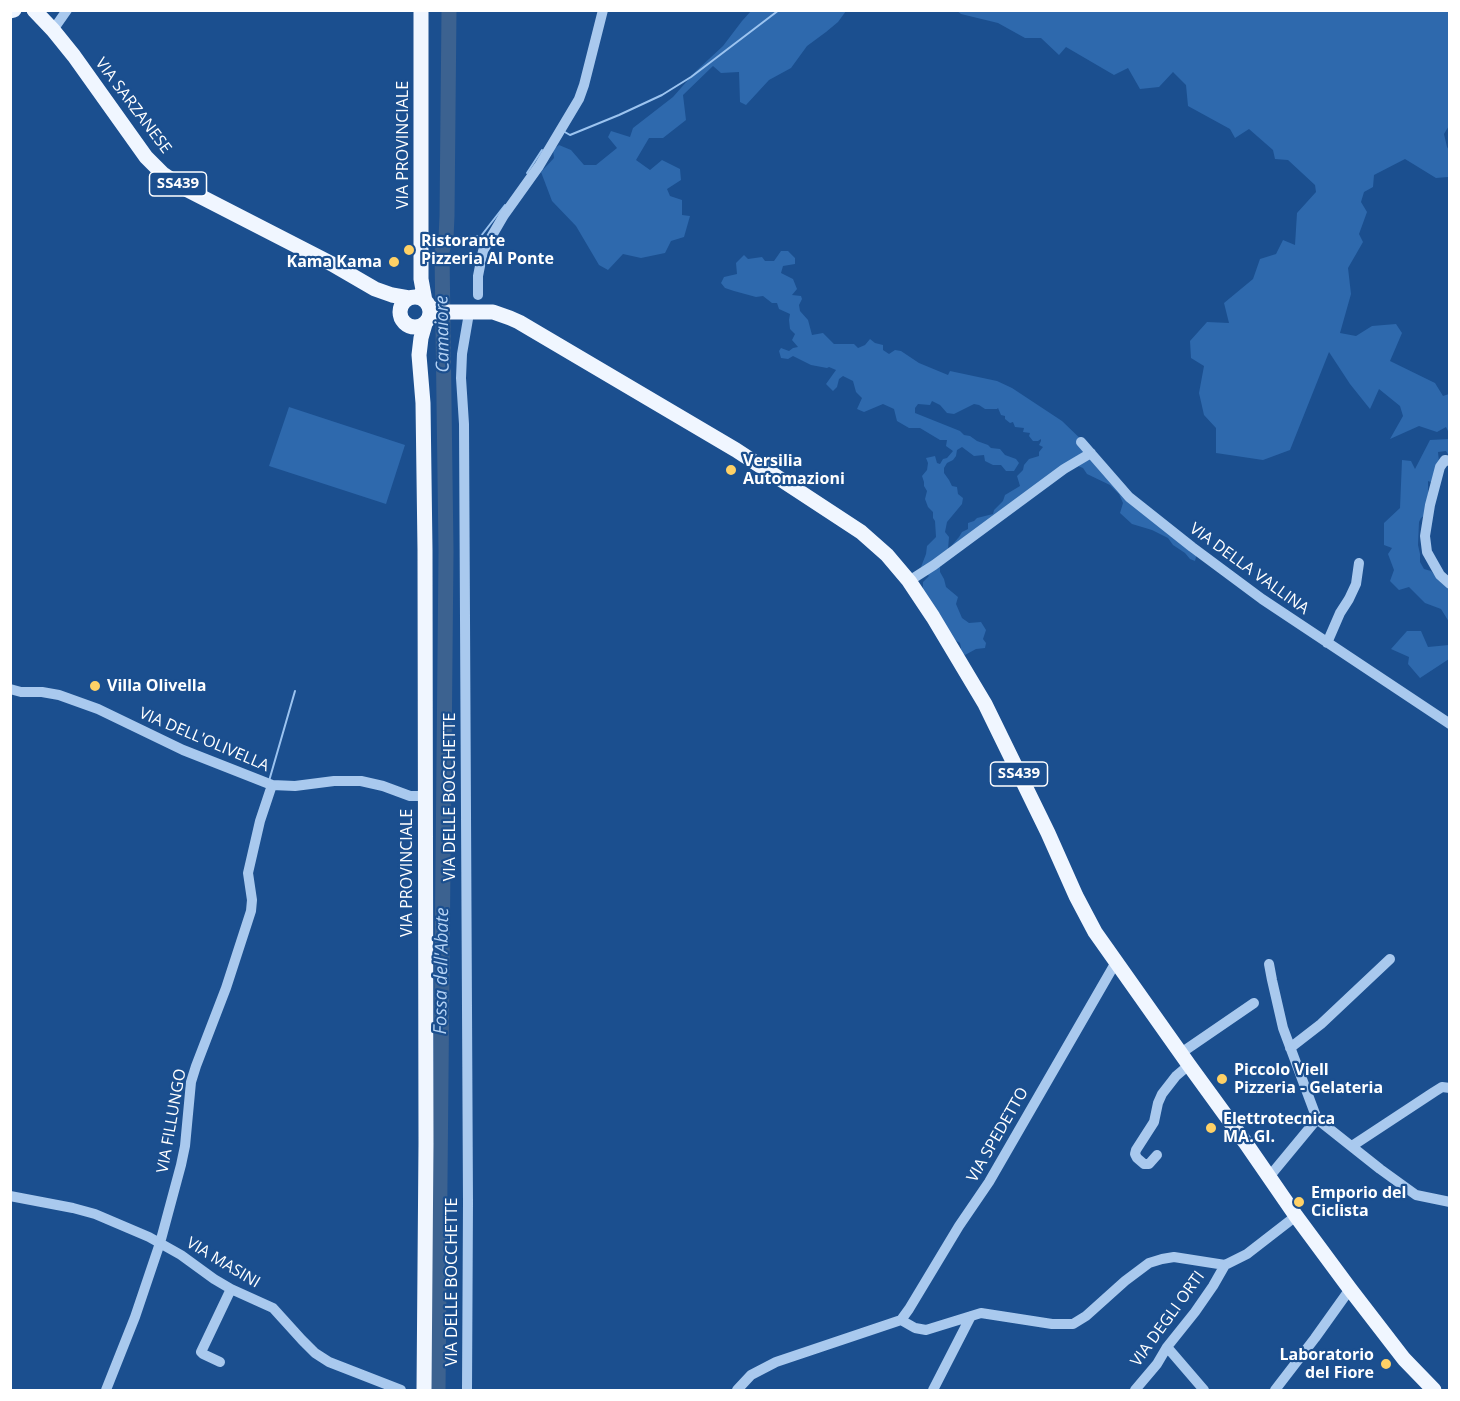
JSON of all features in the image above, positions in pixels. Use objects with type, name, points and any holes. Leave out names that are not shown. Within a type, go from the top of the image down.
[{"type":"main road","name":"VIA PROVINCIALE","points":[[421,10],[421,279],[424,308],[419,355],[423,403],[425,538],[424,1390]]},
{"type":"main road","name":"VIA SARZANESE","points":[[32,11],[53,30],[74,56],[146,157],[163,174],[184,188],[332,264],[375,289],[424,308]]},
{"type":"main road","name":"VIA SARZANESE","points":[[375,289],[402,320]]},
{"type":"main road","points":[[406,300],[424,308],[417,328],[413,328],[402,320],[400,307],[406,300]]},
{"type":"main road","name":"SS439","points":[[424,308],[500,314],[519,322],[736,450],[861,532],[887,555],[909,580],[986,704],[1095,932],[1350,1289],[1404,1359],[1434,1390]]},
{"type":"main road","name":"VIA PROVINCIALE","points":[[402,320],[415,339],[419,355]]},
{"type":"street","points":[[53,30],[67,10]]},
{"type":"street","name":"VIA DELLE BOCCHETTE","points":[[467,1390],[468,1190],[462,354],[470,311],[478,294],[477,276],[483,250],[504,215],[528,183],[579,99],[603,10]]},
{"type":"street","name":"VIA DELLA VALLINA","points":[[1081,442],[1129,497],[1192,547],[1244,586],[1449,724]]},
{"type":"street","points":[[909,580],[934,565],[1064,469],[1091,453]]},
{"type":"street","points":[[1449,461],[1445,460],[1440,467],[1425,527],[1427,552],[1449,584]]},
{"type":"street","points":[[1327,643],[1335,622],[1356,584],[1359,563]]},
{"type":"street","name":"VIA DELL'OLIVELLA","points":[[10,689],[59,695],[98,710],[183,750],[272,785],[295,786],[334,780],[362,781],[410,796],[425,794]]},
{"type":"street","name":"VIA FILLUNGO","points":[[106,1390],[135,1317],[160,1243],[185,1146],[191,1082],[226,988],[251,911],[252,900],[248,873],[260,821],[272,785]]},
{"type":"street","points":[[1290,1048],[1321,1024],[1390,959]]},
{"type":"street","name":"VIA SPEDETTO","points":[[901,1320],[989,1182],[1116,962]]},
{"type":"street","points":[[1269,964],[1283,1028],[1317,1119],[1416,1195],[1449,1202]]},
{"type":"street","points":[[1157,1155],[1149,1164],[1144,1164],[1135,1154],[1154,1122],[1162,1094],[1176,1076],[1185,1059],[1254,1003]]},
{"type":"street","points":[[1352,1146],[1442,1087],[1449,1088]]},
{"type":"street","points":[[1269,1177],[1317,1119]]},
{"type":"street","name":"VIA MASINI","points":[[10,1196],[94,1214],[160,1243],[231,1289],[273,1308],[302,1341],[328,1362],[401,1390]]},
{"type":"street","points":[[737,1390],[751,1375],[776,1362],[901,1320],[915,1328],[926,1330],[981,1313],[1052,1324],[1073,1324],[1086,1316],[1149,1263],[1162,1258],[1174,1257],[1225,1265],[1247,1254],[1296,1216]]},
{"type":"street","name":"VIA DEGLI ORTI","points":[[1135,1390],[1195,1312],[1225,1265]]},
{"type":"street","points":[[220,1362],[201,1352],[231,1289]]},
{"type":"street","points":[[1275,1390],[1350,1289]]},
{"type":"street","points":[[933,1390],[971,1316]]},
{"type":"street","points":[[1167,1347],[1204,1390]]},
{"type":"shaded area","points":[[751,11],[846,11],[838,22],[807,46],[791,68],[769,80],[746,105],[740,102],[739,72],[721,73],[713,66],[683,95],[686,120],[663,138],[649,138],[636,160],[650,170],[662,160],[680,169],[681,180],[667,189],[670,196],[682,200],[682,215],[690,216],[684,237],[671,241],[665,253],[641,258],[623,254],[608,270],[599,265],[576,226],[552,201],[541,172],[554,158],[553,150],[559,145],[571,150],[584,165],[596,165],[617,148],[608,137],[611,131],[630,137],[633,128],[673,97],[723,46]]},
{"type":"shaded area","points":[[957,11],[1449,11],[1450,124],[1444,134],[1449,150],[1449,176],[1436,178],[1405,159],[1374,175],[1373,187],[1364,192],[1361,202],[1367,212],[1359,234],[1363,242],[1348,268],[1351,294],[1340,333],[1356,336],[1372,326],[1396,324],[1402,333],[1390,361],[1435,383],[1443,396],[1449,394],[1449,433],[1446,427],[1437,432],[1419,426],[1390,439],[1403,416],[1400,406],[1379,389],[1370,409],[1329,352],[1290,450],[1263,460],[1216,453],[1216,428],[1204,415],[1199,393],[1204,366],[1191,358],[1190,341],[1207,322],[1229,323],[1224,303],[1253,279],[1260,259],[1276,254],[1283,240],[1295,245],[1297,213],[1316,192],[1315,185],[1288,160],[1275,159],[1273,150],[1249,129],[1235,138],[1230,129],[1188,106],[1186,85],[1173,72],[1159,87],[1140,89],[1128,68],[1114,75],[1066,47],[1059,55],[1041,38],[1025,38],[998,23]]},
{"type":"shaded area","points":[[781,251],[788,251],[795,258],[795,264],[783,266],[781,273],[793,279],[797,289],[792,295],[801,296],[800,311],[808,320],[812,335],[823,333],[834,344],[854,344],[858,348],[870,339],[883,345],[883,350],[889,354],[895,350],[901,351],[919,363],[948,375],[950,371],[997,381],[1012,388],[1062,421],[1088,446],[1130,496],[1198,549],[1195,561],[1173,545],[1168,538],[1132,524],[1120,513],[1123,503],[1119,494],[1110,485],[1087,474],[1083,468],[1078,466],[940,566],[946,587],[958,597],[956,604],[962,618],[969,623],[981,622],[986,630],[983,639],[986,643],[985,648],[976,649],[965,655],[960,652],[960,643],[950,637],[923,590],[923,582],[929,576],[921,567],[927,546],[936,537],[933,512],[925,499],[927,491],[922,476],[927,470],[926,458],[935,456],[937,463],[940,464],[953,451],[946,446],[947,440],[940,440],[920,428],[909,428],[897,421],[894,409],[883,404],[864,412],[857,409],[862,398],[856,392],[853,381],[843,376],[833,391],[826,384],[836,370],[811,365],[793,356],[788,359],[781,358],[779,351],[781,348],[789,351],[798,347],[792,340],[795,334],[790,329],[790,314],[779,309],[777,303],[772,303],[763,296],[756,297],[734,291],[725,288],[721,283],[724,277],[737,274],[736,263],[744,255],[748,259],[762,257],[765,261],[774,261]],"holes":[[[932,401],[940,405],[947,413],[954,414],[974,404],[985,409],[998,408],[1001,415],[1005,416],[1010,423],[1013,422],[1015,427],[1024,428],[1023,432],[1030,433],[1029,436],[1033,441],[1041,439],[1039,445],[1043,447],[1039,456],[1029,459],[1017,476],[1020,486],[1005,495],[993,514],[968,523],[968,529],[962,532],[948,550],[949,537],[945,532],[947,522],[962,504],[963,498],[958,494],[957,487],[952,486],[944,473],[944,468],[956,456],[957,450],[962,447],[974,456],[984,455],[985,461],[993,465],[1001,465],[1006,471],[1014,471],[1019,463],[1016,459],[1005,455],[1000,449],[991,448],[960,431],[915,413],[918,404],[930,405]]]},
{"type":"shaded area","points":[[289,407],[405,445],[386,504],[269,466]]},
{"type":"shaded area","points":[[1449,439],[1449,456],[1446,451],[1438,452],[1439,462],[1433,483],[1428,481],[1425,515],[1419,522],[1418,545],[1420,562],[1424,569],[1431,571],[1449,588],[1449,622],[1441,609],[1425,603],[1409,587],[1399,590],[1390,581],[1394,570],[1388,554],[1392,548],[1384,545],[1384,523],[1400,508],[1402,460],[1411,461],[1415,469],[1430,440]]},
{"type":"shaded area","points":[[1407,631],[1421,631],[1428,647],[1449,645],[1449,659],[1420,678],[1408,664],[1409,657],[1391,649]]},
{"type":"waterway","name":"Fossa dell'Abate","points":[[438,1390],[446,551],[442,251],[446,238],[447,216],[449,10]]},
{"type":"waterway","points":[[563,131],[570,135],[662,95],[691,77],[779,10]]},
{"type":"waterway","points":[[527,173],[542,150]]},
{"type":"waterway","points":[[446,238],[481,236],[505,205]]},
{"type":"waterway","points":[[269,781],[295,691]]},
{"type":"place","name":"Ristorante Pizzeria Al Ponte","points":[[409,250]]},
{"type":"place","name":"Kama Kama","points":[[394,262]]},
{"type":"place","name":"Versilia Automazioni","points":[[731,470]]},
{"type":"place","name":"Villa Olivella","points":[[95,686]]},
{"type":"place","name":"Piccolo Viell Pizzeria - Gelateria","points":[[1222,1079]]},
{"type":"place","name":"Elettrotecnica MA.GI.","points":[[1211,1128]]},
{"type":"place","name":"Emporio del Ciclista","points":[[1299,1202]]},
{"type":"place","name":"Laboratorio del Fiore","points":[[1386,1364]]},
{"type":"water label","name":"Camaiore","points":[[443,334]]}]
